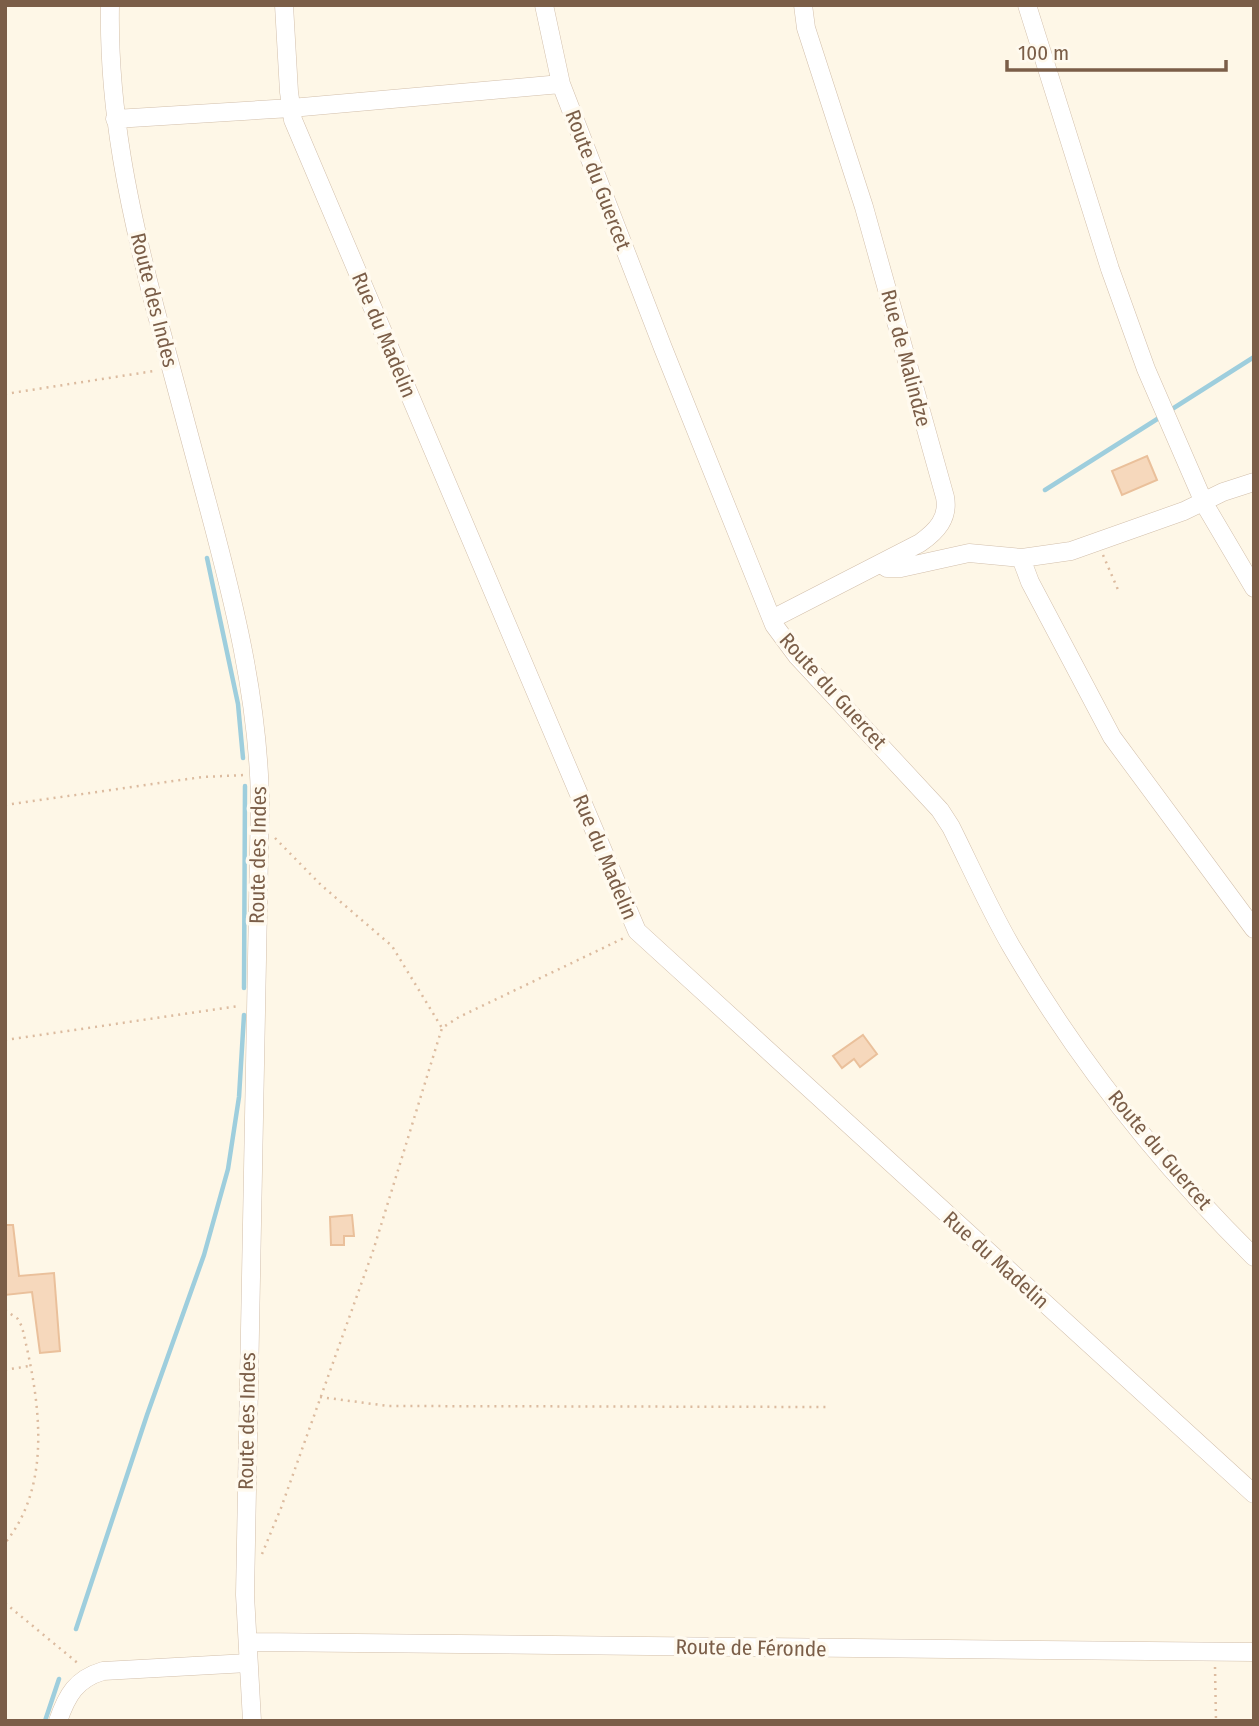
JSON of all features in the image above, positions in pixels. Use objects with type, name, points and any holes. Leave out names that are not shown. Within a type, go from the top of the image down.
[{"type":"street","name":"Route des Indes","points":[[110,5],[111,83],[120,155],[136,235],[240,630],[252,697],[259,774],[245,1572],[252,1721]]},
{"type":"street","name":"Rue du Madelin","points":[[284,5],[291,108],[301,141],[637,931],[1254,1494]]},
{"type":"street","name":"Route du Guercet","points":[[544,5],[561,85],[668,360],[780,634],[797,656],[940,810],[1012,948],[1066,1031],[1143,1134],[1254,1257]]},
{"type":"street","name":"Rue de Malindze","points":[[772,619],[906,552],[934,532],[944,519],[946,502],[886,282],[810,40],[803,5]]},
{"type":"street","points":[[1027,5],[1110,269],[1165,414],[1203,502],[1254,588]]},
{"type":"street","points":[[115,119],[291,108],[561,85]]},
{"type":"street","points":[[881,564],[890,569],[908,568],[969,553],[1021,558],[1071,551],[1254,482]]},
{"type":"street","points":[[1021,558],[1049,619],[1112,737],[1254,929]]},
{"type":"street","name":"Route de Féronde","points":[[248,1642],[1254,1652]]},
{"type":"street","points":[[58,1721],[70,1693],[80,1681],[103,1671],[248,1662]]},
{"type":"path","points":[[5,394],[141,374],[170,367]]},
{"type":"path","points":[[1097,542],[1119,592]]},
{"type":"path","points":[[5,805],[202,777],[259,774]]},
{"type":"path","points":[[259,831],[265,831],[276,839],[321,885],[392,946],[442,1028]]},
{"type":"path","points":[[245,1572],[256,1563],[268,1543],[373,1251],[442,1028],[458,1017],[637,931]]},
{"type":"path","points":[[5,1040],[256,1004]]},
{"type":"path","points":[[5,1310],[18,1319],[29,1366],[37,1415],[38,1460],[25,1508],[5,1543]]},
{"type":"path","points":[[5,1370],[29,1366]]},
{"type":"path","points":[[320,1397],[388,1406],[827,1407]]},
{"type":"path","points":[[5,1603],[60,1646],[89,1676]]},
{"type":"path","points":[[1214,1653],[1216,1721]]},
{"type":"building","points":[[1147,456],[1157,480],[1122,495],[1112,471]]},
{"type":"building","points":[[863,1035],[877,1054],[860,1067],[854,1059],[842,1068],[833,1056]]},
{"type":"building","points":[[352,1215],[354,1236],[344,1236],[344,1245],[331,1245],[330,1217]]},
{"type":"building","points":[[5,1225],[13,1225],[19,1276],[54,1273],[60,1351],[40,1353],[32,1292],[5,1295]]},
{"type":"waterway","points":[[1169,411],[1254,357]]},
{"type":"waterway","points":[[1045,490],[1162,416]]},
{"type":"waterway","points":[[207,558],[238,704],[243,758]]},
{"type":"waterway","points":[[244,988],[245,786]]},
{"type":"waterway","points":[[76,1629],[147,1415],[204,1255],[228,1169],[239,1097],[244,1015]]},
{"type":"waterway","points":[[45,1721],[59,1679]]}]
